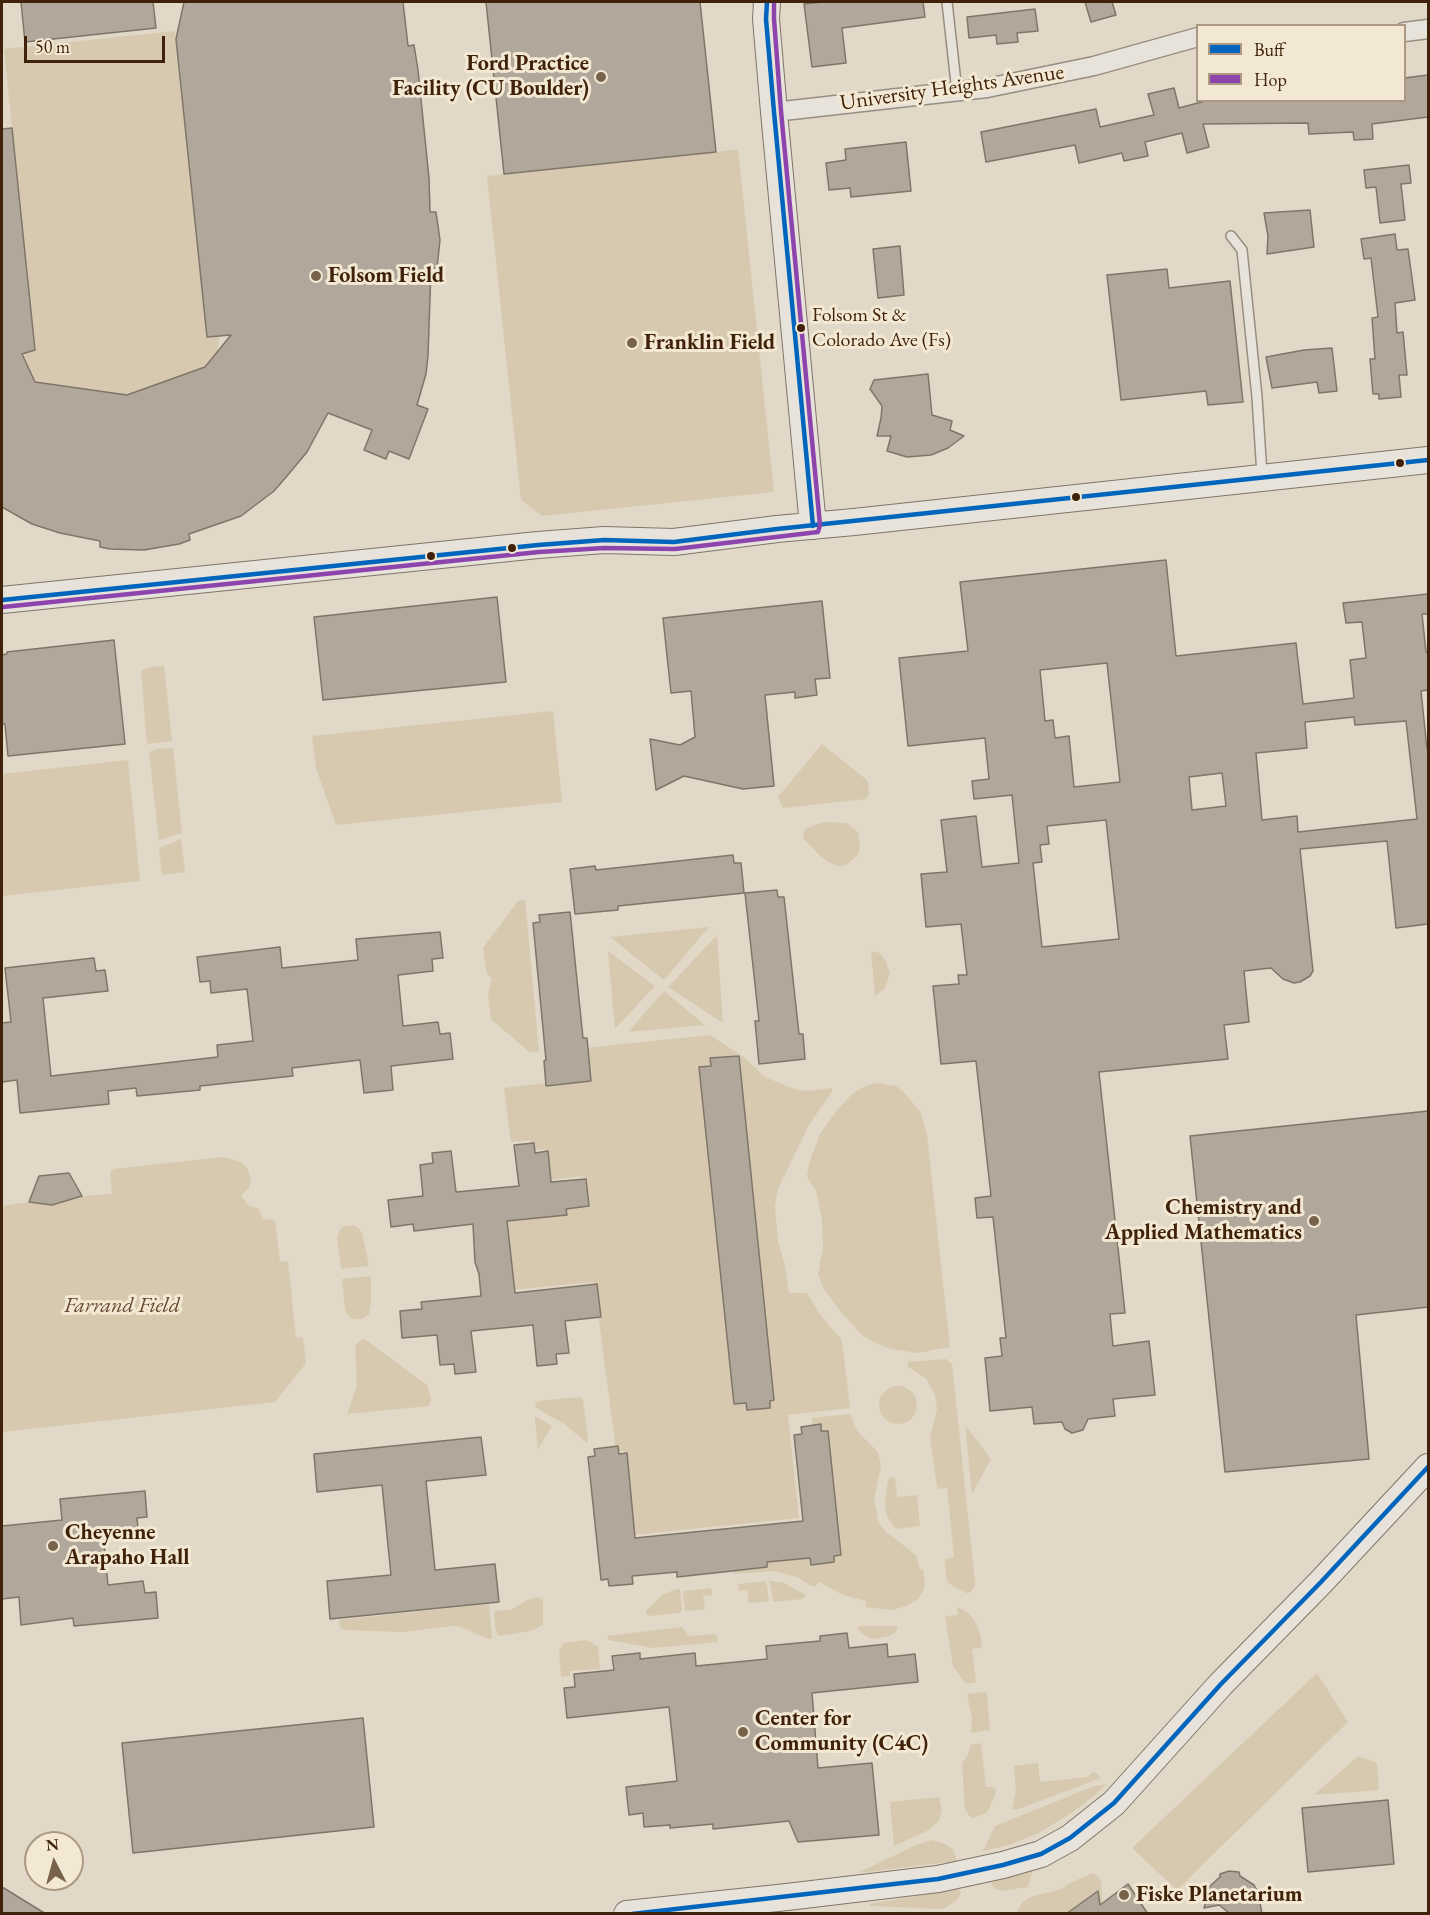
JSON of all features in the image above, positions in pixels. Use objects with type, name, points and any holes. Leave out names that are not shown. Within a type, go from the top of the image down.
[{"type":"street","points":[[767,2],[766,20],[774,112],[813,526]]},
{"type":"street","points":[[1406,32],[1428,28]]},
{"type":"street","name":"University Heights Avenue","points":[[774,112],[957,92],[1067,72],[1196,37]]},
{"type":"street","points":[[2,600],[538,545],[604,540],[674,542],[1428,460]]},
{"type":"street","points":[[627,1914],[788,1905],[938,1879],[1003,1865],[1041,1854],[1070,1838],[1114,1803],[1221,1684],[1428,1467]]},
{"type":"lane","points":[[947,2],[957,92]]},
{"type":"lane","points":[[1231,236],[1242,250],[1263,478]]},
{"type":"green space","name":"Franklin Field","points":[[486,2],[700,2],[716,152],[738,149],[774,492],[542,516],[521,500],[487,176],[504,174]]},
{"type":"green space","points":[[175,31],[207,336],[220,336],[215,360],[205,367],[127,395],[35,382],[22,354],[35,350],[4,49]]},
{"type":"green space","points":[[164,666],[172,741],[147,744],[141,671],[149,667]]},
{"type":"green space","points":[[553,711],[562,802],[336,825],[316,768],[312,736]]},
{"type":"green space","points":[[822,744],[868,781],[869,793],[866,799],[783,808],[778,797]]},
{"type":"green space","points":[[173,748],[182,833],[159,840],[149,752],[156,749]]},
{"type":"green space","points":[[128,760],[140,881],[2,896],[2,774]]},
{"type":"green space","points":[[824,822],[846,823],[858,832],[860,847],[858,855],[846,865],[838,866],[830,863],[803,838],[807,828]]},
{"type":"green space","points":[[181,839],[185,872],[162,875],[159,848]]},
{"type":"green space","points":[[525,900],[539,1051],[529,1052],[491,1019],[488,993],[492,980],[486,971],[483,948],[518,901]]},
{"type":"green space","points":[[709,927],[664,980],[610,937]]},
{"type":"green space","points":[[717,935],[723,1023],[668,987]]},
{"type":"green space","points":[[608,951],[655,986],[615,1029]]},
{"type":"green space","points":[[871,951],[880,953],[890,973],[885,988],[875,996]]},
{"type":"green space","points":[[664,991],[705,1025],[628,1032]]},
{"type":"green space","points":[[710,1035],[745,1058],[765,1077],[794,1089],[807,1091],[832,1088],[832,1092],[810,1123],[792,1160],[778,1189],[775,1206],[778,1241],[789,1293],[807,1293],[822,1317],[842,1340],[850,1408],[788,1415],[799,1518],[632,1535],[624,1451],[616,1451],[594,1282],[511,1290],[504,1219],[586,1203],[583,1176],[548,1180],[545,1149],[532,1150],[531,1140],[511,1142],[504,1088],[588,1078],[585,1048]]},
{"type":"green space","points":[[877,1083],[896,1086],[905,1093],[921,1113],[927,1134],[950,1347],[918,1353],[890,1349],[863,1336],[840,1311],[824,1289],[818,1275],[823,1246],[822,1220],[816,1191],[807,1177],[809,1163],[820,1134],[838,1109],[853,1093]]},
{"type":"green space","name":"Farrand Field","points":[[223,1157],[241,1162],[248,1169],[251,1182],[249,1188],[241,1195],[248,1205],[259,1209],[263,1219],[275,1220],[280,1262],[288,1261],[296,1338],[303,1337],[306,1363],[275,1402],[2,1432],[2,1206],[29,1202],[52,1205],[82,1196],[112,1194],[110,1173],[113,1169]]},
{"type":"green space","points":[[354,1225],[362,1232],[369,1266],[341,1269],[337,1237],[341,1228]]},
{"type":"green space","points":[[371,1276],[369,1314],[362,1319],[353,1319],[345,1310],[342,1279]]},
{"type":"green space","points":[[362,1339],[428,1386],[431,1400],[429,1406],[347,1414],[357,1386],[355,1347]]},
{"type":"green space","points":[[946,1359],[952,1364],[975,1582],[971,1592],[966,1593],[948,1583],[946,1577],[945,1559],[954,1557],[947,1488],[937,1487],[930,1437],[937,1409],[935,1394],[926,1379],[907,1366],[908,1362]]},
{"type":"green space","points":[[898,1386],[911,1392],[917,1405],[911,1418],[898,1424],[885,1418],[879,1405],[885,1392]]},
{"type":"green space","points":[[579,1397],[583,1400],[587,1443],[564,1424],[535,1407],[539,1401]]},
{"type":"green space","points":[[850,1414],[857,1431],[878,1452],[881,1467],[874,1498],[878,1521],[885,1531],[916,1555],[920,1569],[923,1569],[925,1582],[923,1592],[917,1600],[907,1606],[891,1610],[865,1607],[866,1601],[843,1595],[819,1582],[815,1587],[797,1577],[773,1571],[734,1574],[733,1570],[767,1562],[810,1558],[811,1565],[834,1562],[834,1556],[840,1555],[828,1431],[821,1431],[820,1424],[812,1425],[812,1418]]},
{"type":"green space","points":[[535,1416],[552,1426],[538,1449],[535,1420]]},
{"type":"green space","points":[[965,1425],[991,1459],[972,1494]]},
{"type":"green space","points":[[895,1477],[897,1497],[917,1495],[920,1526],[896,1529],[893,1526],[886,1514],[885,1501],[888,1480]]},
{"type":"green space","points":[[764,1581],[767,1585],[769,1601],[749,1603],[747,1590],[739,1591],[738,1584]]},
{"type":"green space","points":[[768,1581],[782,1582],[806,1595],[802,1599],[773,1602]]},
{"type":"green space","points":[[711,1588],[712,1595],[703,1596],[705,1609],[685,1611],[683,1595],[685,1591]]},
{"type":"green space","points":[[680,1589],[682,1610],[679,1613],[650,1616],[646,1614],[646,1611],[662,1595]]},
{"type":"green space","points":[[536,1597],[541,1598],[543,1602],[543,1625],[531,1631],[499,1636],[496,1632],[494,1613],[513,1609]]},
{"type":"green space","points":[[489,1604],[492,1639],[453,1626],[402,1632],[340,1628],[339,1620]]},
{"type":"green space","points":[[957,1607],[969,1613],[977,1625],[982,1645],[980,1648],[972,1649],[976,1682],[966,1684],[953,1666],[945,1616],[958,1615]]},
{"type":"green space","points":[[895,1626],[898,1628],[889,1636],[874,1639],[858,1630],[857,1627]]},
{"type":"green space","points":[[682,1627],[689,1636],[716,1634],[718,1642],[653,1648],[608,1640],[607,1636]]},
{"type":"green space","points":[[585,1640],[598,1646],[600,1669],[570,1671],[570,1676],[561,1677],[559,1651],[563,1643]]},
{"type":"green space","points":[[1317,1673],[1348,1722],[1177,1890],[1132,1848]]},
{"type":"green space","points":[[984,1692],[987,1694],[990,1730],[971,1733],[972,1718],[967,1694]]},
{"type":"green space","points":[[981,1743],[986,1787],[993,1787],[996,1792],[987,1813],[973,1818],[965,1809],[962,1763],[971,1745]]},
{"type":"green space","points":[[1358,1756],[1377,1763],[1379,1790],[1314,1795]]},
{"type":"green space","points":[[1038,1763],[1040,1782],[1088,1777],[1094,1771],[1101,1778],[1016,1810],[1012,1809],[1016,1791],[1014,1766]]},
{"type":"green space","points":[[1106,1784],[1074,1811],[1039,1833],[1009,1845],[983,1851],[995,1826],[1092,1787]]},
{"type":"green space","points":[[939,1797],[942,1810],[939,1821],[927,1831],[894,1846],[890,1802]]},
{"type":"green space","points":[[932,1840],[953,1849],[957,1861],[858,1873],[916,1845]]},
{"type":"green space","points":[[1033,1868],[1028,1887],[1001,1891],[991,1884],[992,1882]]},
{"type":"green space","points":[[1093,1873],[1101,1882],[1102,1902],[1100,1903],[1098,1891],[1076,1906],[1078,1910],[1073,1913],[1016,1914],[1027,1899],[1060,1890]]},
{"type":"green space","points":[[959,1889],[961,1892],[958,1899],[941,1909],[871,1906],[869,1904]]},
{"type":"building","points":[[21,2],[153,2],[156,28],[25,42]]},
{"type":"building","name":"Folsom Field","points":[[184,2],[403,2],[408,46],[414,45],[418,70],[429,178],[430,212],[436,212],[440,240],[437,268],[431,268],[428,356],[426,374],[417,405],[428,409],[409,459],[389,451],[386,459],[364,450],[372,430],[328,413],[307,452],[287,476],[274,491],[241,516],[189,534],[190,540],[179,544],[144,550],[110,549],[100,547],[100,541],[60,533],[32,524],[2,507],[2,129],[12,128],[35,350],[22,354],[35,382],[127,395],[205,367],[231,335],[207,337],[176,39]]},
{"type":"building","name":"Ford Practice Facility (CU Boulder)","points":[[486,2],[700,2],[716,152],[504,174]]},
{"type":"building","points":[[923,2],[925,17],[842,28],[846,63],[812,67],[804,4]]},
{"type":"building","points":[[1085,2],[1112,2],[1116,15],[1091,22]]},
{"type":"building","points":[[1035,9],[1038,31],[1017,33],[1018,42],[997,44],[996,35],[969,38],[967,17]]},
{"type":"building","points":[[1428,75],[1428,117],[1372,124],[1373,139],[1354,140],[1353,132],[1309,134],[1308,123],[1203,124],[1209,147],[1187,153],[1182,133],[1145,142],[1148,156],[1124,161],[1122,153],[1079,163],[1075,145],[986,162],[981,132],[1096,109],[1100,127],[1154,115],[1148,94],[1174,88],[1179,108],[1202,102],[1406,102],[1406,78]]},
{"type":"building","points":[[906,142],[911,191],[851,197],[850,188],[829,190],[826,163],[846,160],[845,149]]},
{"type":"building","points":[[1409,165],[1411,183],[1401,184],[1405,220],[1380,223],[1376,187],[1366,188],[1364,170]]},
{"type":"building","points":[[1310,210],[1314,247],[1267,254],[1268,236],[1264,213]]},
{"type":"building","points":[[1395,234],[1397,250],[1408,249],[1415,300],[1395,303],[1397,333],[1403,332],[1407,375],[1399,375],[1401,397],[1379,399],[1379,394],[1373,394],[1370,359],[1375,359],[1372,318],[1378,317],[1371,258],[1364,259],[1361,239]]},
{"type":"building","points":[[900,246],[904,295],[878,298],[873,249]]},
{"type":"building","points":[[1167,269],[1169,288],[1230,281],[1243,402],[1208,405],[1206,391],[1121,400],[1107,275]]},
{"type":"building","points":[[1332,348],[1337,391],[1319,393],[1317,382],[1272,388],[1266,357],[1304,350]]},
{"type":"building","points":[[928,374],[932,415],[952,421],[950,430],[964,436],[948,448],[931,455],[907,457],[887,451],[891,436],[877,436],[882,406],[870,389],[874,380]]},
{"type":"building","points":[[1166,560],[1176,656],[1296,643],[1303,704],[1354,698],[1350,660],[1366,658],[1362,622],[1346,623],[1343,603],[1428,594],[1428,614],[1422,614],[1426,652],[1428,652],[1428,690],[1421,691],[1428,749],[1428,924],[1396,928],[1387,841],[1300,849],[1313,971],[1310,976],[1294,983],[1283,979],[1271,968],[1244,971],[1249,1022],[1224,1025],[1228,1059],[1099,1072],[1125,1313],[1110,1314],[1113,1346],[1149,1341],[1155,1395],[1113,1399],[1115,1416],[1088,1419],[1083,1430],[1072,1433],[1065,1429],[1062,1422],[1034,1424],[1032,1407],[990,1411],[985,1358],[1002,1356],[1000,1338],[1006,1338],[993,1217],[977,1218],[975,1198],[991,1196],[976,1061],[941,1064],[933,986],[959,984],[958,975],[967,975],[961,924],[926,927],[921,874],[947,872],[941,820],[976,816],[982,867],[1019,863],[1012,795],[974,799],[972,781],[989,779],[985,738],[908,746],[899,658],[968,651],[960,582]],"holes":[[[1107,663],[1120,782],[1074,787],[1069,736],[1055,738],[1053,720],[1045,721],[1040,670]],[[1354,717],[1355,725],[1406,721],[1417,819],[1298,832],[1297,816],[1262,820],[1256,753],[1307,748],[1305,722]],[[1222,773],[1226,806],[1192,810],[1189,777]],[[1106,820],[1119,939],[1042,947],[1033,863],[1042,862],[1040,845],[1049,844],[1047,826]]]},
{"type":"building","points":[[497,597],[506,682],[323,700],[314,617]]},
{"type":"building","points":[[822,601],[830,678],[815,679],[817,695],[795,698],[795,692],[765,695],[774,786],[743,789],[684,776],[656,790],[650,739],[680,745],[695,737],[691,691],[671,693],[663,618]]},
{"type":"building","points":[[114,640],[125,744],[8,756],[5,724],[2,724],[2,655],[7,652]]},
{"type":"building","points":[[733,855],[734,863],[741,863],[744,893],[618,906],[618,910],[575,914],[570,869],[595,866],[596,870]]},
{"type":"building","points":[[777,890],[778,897],[784,897],[799,1034],[803,1034],[805,1059],[759,1064],[755,1021],[759,1021],[745,893]]},
{"type":"building","points":[[570,912],[583,1038],[587,1038],[591,1081],[546,1086],[544,1061],[546,1060],[533,923],[540,922],[539,915]]},
{"type":"building","points":[[440,932],[443,958],[432,959],[433,971],[398,975],[403,1026],[438,1022],[440,1034],[450,1033],[453,1059],[391,1066],[393,1090],[364,1093],[360,1060],[292,1068],[293,1076],[200,1086],[200,1090],[137,1096],[136,1088],[108,1091],[109,1104],[20,1113],[17,1080],[2,1082],[2,1023],[11,1022],[5,968],[94,958],[96,971],[105,970],[108,991],[43,998],[51,1076],[218,1057],[217,1045],[253,1041],[247,989],[211,993],[210,981],[200,982],[197,957],[280,947],[282,968],[358,960],[356,939]]},
{"type":"building","points":[[739,1056],[774,1400],[770,1401],[770,1408],[747,1410],[746,1403],[734,1404],[699,1067],[711,1066],[710,1058]]},
{"type":"building","name":"Chemistry and Applied Mathematics","points":[[1428,1111],[1428,1307],[1356,1315],[1369,1459],[1225,1472],[1190,1136]]},
{"type":"building","points":[[534,1143],[535,1153],[548,1151],[551,1182],[586,1179],[589,1206],[566,1209],[567,1215],[507,1221],[515,1293],[597,1284],[601,1317],[565,1321],[569,1353],[556,1354],[557,1364],[537,1366],[533,1325],[471,1331],[476,1372],[455,1374],[454,1364],[440,1365],[437,1335],[402,1338],[400,1311],[422,1309],[421,1302],[481,1296],[479,1274],[475,1262],[473,1224],[414,1231],[413,1224],[391,1227],[388,1200],[423,1196],[420,1165],[433,1163],[432,1153],[451,1151],[456,1192],[519,1186],[514,1145]]},
{"type":"building","points":[[69,1173],[82,1196],[52,1205],[29,1202],[39,1176]]},
{"type":"building","points":[[821,1424],[821,1431],[828,1431],[841,1555],[834,1556],[834,1562],[811,1565],[810,1558],[767,1562],[767,1567],[677,1577],[677,1572],[632,1576],[633,1584],[609,1586],[608,1579],[601,1580],[588,1457],[595,1456],[594,1449],[618,1446],[619,1454],[627,1453],[635,1538],[803,1521],[794,1435],[802,1434],[801,1427]]},
{"type":"building","points":[[481,1437],[486,1475],[426,1481],[435,1570],[495,1564],[499,1602],[330,1619],[327,1581],[391,1575],[382,1485],[317,1492],[314,1454]]},
{"type":"building","name":"Cheyenne Arapaho Hall","points":[[145,1491],[147,1517],[137,1518],[138,1529],[103,1533],[108,1585],[143,1581],[145,1593],[156,1592],[158,1618],[74,1626],[73,1618],[21,1625],[19,1597],[2,1599],[2,1526],[62,1520],[60,1499]]},
{"type":"building","name":"Center for Community (C4C)","points":[[847,1633],[849,1648],[887,1644],[888,1657],[915,1654],[918,1682],[812,1693],[818,1768],[872,1763],[879,1835],[798,1842],[789,1821],[713,1829],[713,1824],[670,1828],[670,1825],[644,1827],[643,1813],[629,1815],[626,1787],[677,1781],[669,1707],[567,1718],[564,1688],[575,1687],[574,1674],[614,1670],[612,1656],[640,1653],[640,1659],[695,1653],[696,1666],[767,1659],[766,1646],[820,1641],[820,1636]]},
{"type":"building","points":[[363,1718],[374,1827],[133,1853],[122,1743]]},
{"type":"building","points":[[1388,1800],[1394,1864],[1308,1872],[1302,1808]]},
{"type":"building","points":[[1229,1871],[1239,1872],[1240,1876],[1254,1885],[1258,1892],[1262,1914],[1229,1913],[1219,1905],[1204,1908],[1210,1886],[1220,1877],[1220,1874]]},
{"type":"building","name":"Fiske Planetarium","points":[[1128,1884],[1148,1914],[1066,1914],[1098,1891],[1100,1905]]},
{"type":"building","points":[[2,1887],[46,1914],[2,1914]]},
{"type":"transit line","name":"Buff","points":[[767,2],[766,19],[774,112],[813,526]]},
{"type":"transit line","name":"Hop","points":[[3,607],[539,552],[604,548],[675,549],[818,532],[820,525],[781,111],[774,2]]},
{"type":"transit line","name":"Buff","points":[[2,600],[538,545],[604,540],[674,542],[1428,460]]},
{"type":"transit line","name":"Buff","points":[[632,1914],[938,1879],[1041,1854],[1070,1838],[1114,1803],[1221,1684],[1321,1582],[1428,1467]]},
{"type":"place","name":"Ford Practice Facility (CU Boulder)","points":[[601,77]]},
{"type":"place","name":"Folsom Field","points":[[316,276]]},
{"type":"place","name":"Folsom St & Colorado Ave (Fs)","points":[[801,328]]},
{"type":"place","name":"Franklin Field","points":[[632,343]]},
{"type":"place","name":"Chemistry and Applied Mathematics","points":[[1314,1221]]},
{"type":"place","name":"Cheyenne Arapaho Hall","points":[[53,1546]]},
{"type":"place","name":"Center for Community (C4C)","points":[[743,1732]]},
{"type":"place","name":"Fiske Planetarium","points":[[1124,1895]]}]
